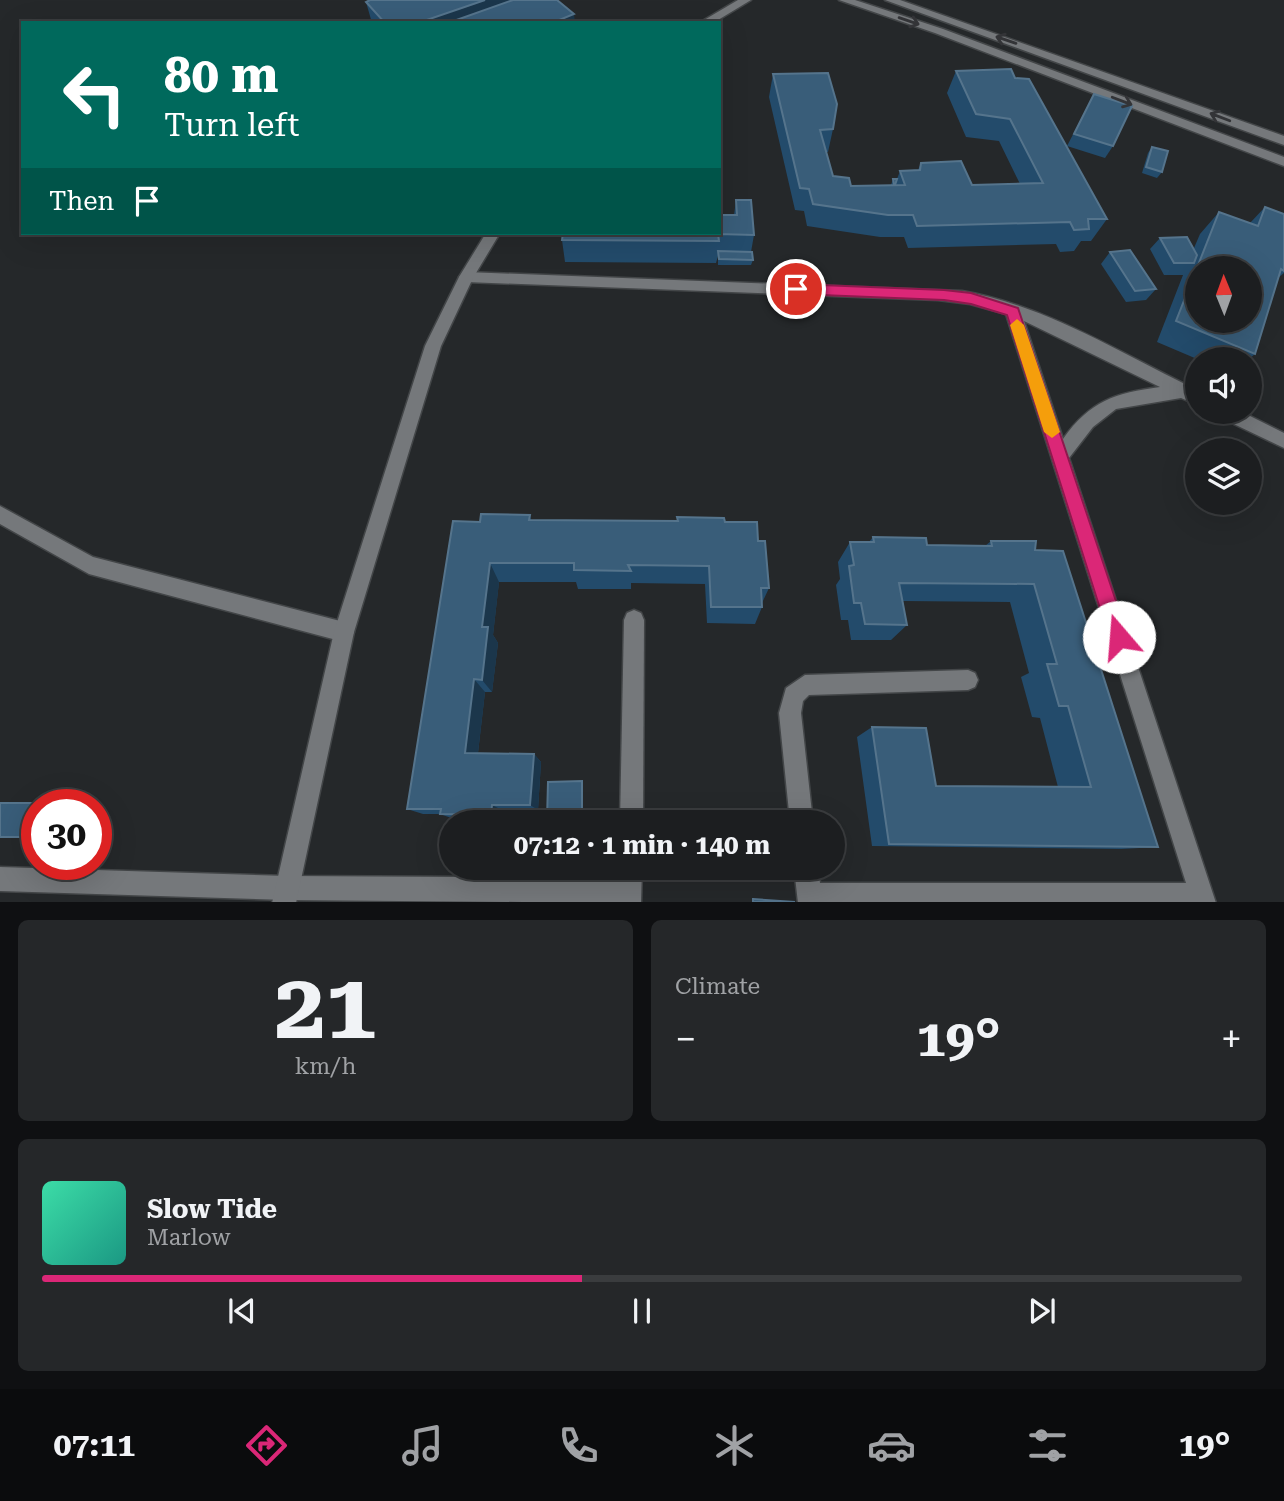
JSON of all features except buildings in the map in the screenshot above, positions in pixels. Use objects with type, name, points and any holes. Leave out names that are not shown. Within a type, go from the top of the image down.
[{"type":"street","points":[[708,21],[746,0]]},
{"type":"street","points":[[844,0],[939,31],[1284,162]]},
{"type":"street","points":[[890,0],[1284,141]]},
{"type":"street","points":[[285,895],[344,632],[433,346],[467,277],[493,235]]},
{"type":"street","points":[[467,277],[971,298],[1013,312],[1185,393]]},
{"type":"street","points":[[807,880],[809,899],[1203,899],[1013,312]]},
{"type":"street","points":[[1060,456],[1095,411],[1116,400],[1185,395]]},
{"type":"street","points":[[1249,424],[1284,441]]},
{"type":"street","points":[[0,514],[89,565],[344,632]]},
{"type":"street","points":[[631,810],[634,620]]},
{"type":"street","points":[[800,810],[790,713],[793,695],[805,685],[968,680]]},
{"type":"street","points":[[0,879],[285,895],[629,887]]},
{"type":"slow traffic","points":[[1017,325],[1052,432]]},
{"type":"route","points":[[796,289],[944,295],[971,298],[1013,312],[1119,637]]}]
